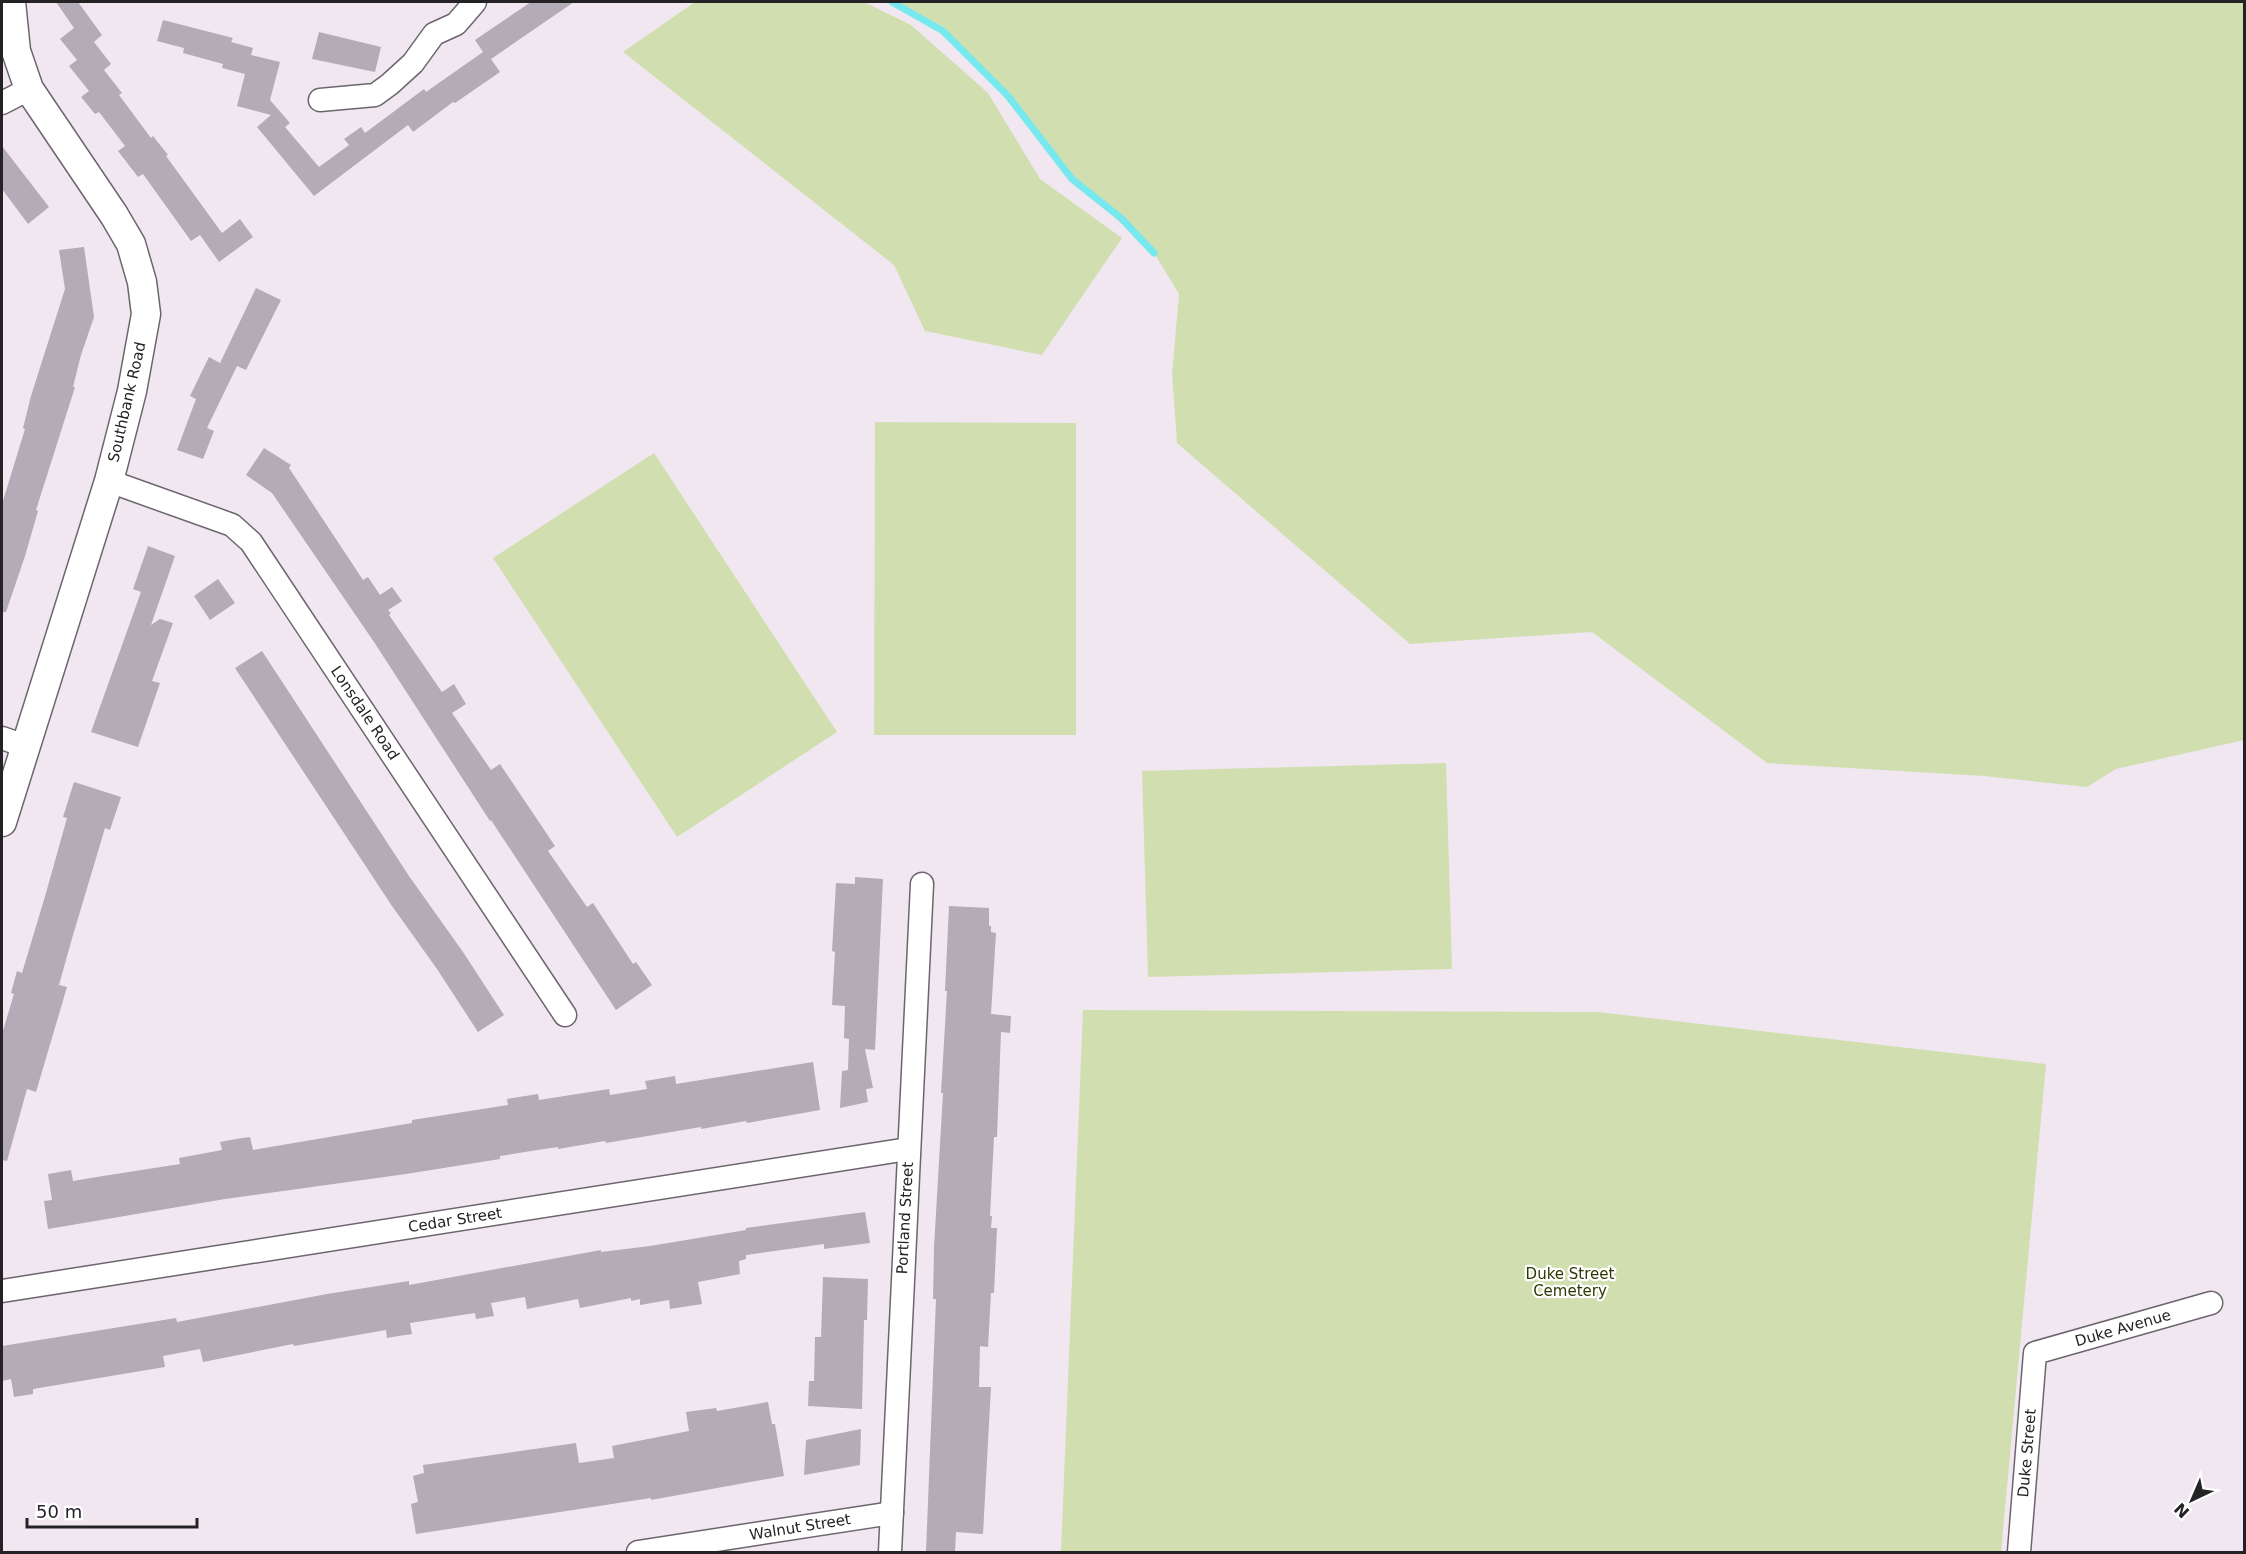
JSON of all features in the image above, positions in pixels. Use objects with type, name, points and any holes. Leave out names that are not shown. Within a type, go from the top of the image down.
[{"type":"street","name":"Southbank Road","points":[[2,822],[13,742],[109,481],[132,391],[146,314],[142,282],[131,244],[29,89],[16,51],[11,2]]},
{"type":"street","points":[[320,100],[375,95],[412,63],[434,34],[456,24],[475,2]]},
{"type":"street","points":[[2,103],[29,89]]},
{"type":"street","name":"Lonsdale Road","points":[[109,481],[232,525],[251,542],[565,1015]]},
{"type":"street","name":"Portland Street","points":[[890,1552],[922,884]]},
{"type":"street","name":"Cedar Street","points":[[2,1291],[908,1149]]},
{"type":"street","name":"Duke Avenue","points":[[2035,1353],[2211,1302]]},
{"type":"street","name":"Duke Street","points":[[2019,1552],[2035,1353]]},
{"type":"street","name":"Walnut Street","points":[[638,1552],[892,1513]]},
{"type":"green space","points":[[695,2],[864,2],[911,25],[988,93],[1040,179],[1122,238],[1042,355],[925,331],[894,265],[623,52]]},
{"type":"green space","points":[[893,2],[2244,2],[2244,740],[2116,769],[2087,787],[1984,776],[1767,763],[1592,632],[1410,644],[1177,443],[1172,374],[1179,294],[1154,253],[1072,179],[1008,96],[943,31]]},
{"type":"green space","points":[[875,422],[1076,423],[1076,735],[874,735]]},
{"type":"green space","points":[[654,453],[837,732],[677,837],[493,558]]},
{"type":"green space","points":[[1446,763],[1452,969],[1148,977],[1142,771]]},
{"type":"green space","name":"Duke Street Cemetery","points":[[1083,1010],[1598,1012],[2046,1064],[2001,1552],[1061,1552]]},
{"type":"building","points":[[56,2],[78,2],[102,35],[94,42],[111,64],[104,70],[122,93],[119,95],[151,138],[153,136],[168,155],[166,156],[222,233],[240,219],[253,237],[219,262],[200,235],[191,241],[143,174],[138,177],[118,151],[125,146],[99,112],[95,114],[81,97],[89,91],[69,66],[77,60],[60,39],[74,28]]},
{"type":"building","points":[[531,2],[574,2],[491,59],[500,72],[455,103],[453,102],[413,132],[408,125],[314,196],[257,127],[271,115],[237,106],[245,74],[222,68],[223,64],[183,53],[184,48],[157,41],[163,20],[233,38],[231,42],[253,48],[251,55],[280,62],[270,100],[290,123],[285,127],[319,167],[349,145],[344,139],[361,127],[365,133],[424,89],[426,92],[483,52],[475,40]]},
{"type":"building","points":[[319,32],[381,47],[375,72],[312,59]]},
{"type":"building","points":[[2,146],[49,207],[28,224],[2,189]]},
{"type":"building","points":[[84,247],[94,317],[81,355],[73,387],[75,387],[36,510],[38,511],[25,556],[6,612],[2,612],[2,504],[25,429],[23,428],[31,396],[65,289],[59,250]]},
{"type":"building","points":[[256,288],[281,300],[246,370],[237,366],[207,428],[214,431],[203,459],[177,450],[196,399],[190,396],[209,357],[220,363]]},
{"type":"building","points":[[264,448],[291,465],[289,468],[363,580],[368,577],[380,595],[392,587],[402,601],[388,610],[391,613],[389,615],[442,692],[454,684],[466,704],[452,713],[491,770],[500,764],[555,846],[548,851],[587,907],[593,903],[633,964],[636,962],[652,985],[616,1010],[374,642],[272,493],[246,475]]},
{"type":"building","points":[[148,546],[175,556],[151,625],[160,619],[173,623],[152,681],[160,683],[138,747],[91,732],[141,592],[133,589]]},
{"type":"building","points":[[218,579],[235,603],[210,620],[194,596]]},
{"type":"building","points":[[262,651],[409,876],[504,1015],[478,1032],[235,668]]},
{"type":"building","points":[[74,782],[121,797],[110,830],[105,828],[71,942],[59,985],[67,987],[36,1092],[27,1089],[7,1161],[2,1160],[2,1034],[14,994],[11,993],[17,971],[22,973],[46,893],[67,818],[63,817]]},
{"type":"building","points":[[855,877],[883,879],[875,1050],[865,1049],[873,1088],[866,1089],[868,1102],[840,1108],[842,1071],[848,1070],[849,1039],[844,1038],[845,1006],[832,1005],[836,883],[855,884]]},
{"type":"building","points":[[949,906],[989,908],[989,926],[991,926],[991,932],[996,933],[991,1014],[1011,1016],[1010,1033],[1001,1032],[997,1137],[994,1137],[990,1216],[992,1216],[991,1228],[997,1228],[994,1293],[991,1293],[988,1347],[980,1346],[979,1387],[991,1387],[983,1534],[956,1532],[955,1552],[926,1552],[936,1299],[933,1299],[934,1247],[943,1093],[941,1093]]},
{"type":"building","points":[[813,1062],[820,1110],[747,1123],[746,1121],[606,1143],[605,1141],[531,1151],[500,1156],[500,1159],[225,1199],[48,1229],[44,1201],[52,1200],[48,1174],[71,1170],[73,1181],[180,1164],[179,1158],[222,1150],[220,1142],[236,1139],[250,1137],[253,1150],[412,1123],[412,1120],[508,1105],[507,1099],[538,1094],[539,1100],[609,1089],[610,1095],[647,1089],[645,1081],[675,1076],[676,1084]]},
{"type":"building","points":[[865,1212],[870,1243],[824,1249],[824,1244],[746,1255],[746,1259],[739,1261],[740,1274],[698,1282],[702,1304],[670,1309],[669,1300],[640,1305],[640,1299],[631,1301],[631,1298],[580,1308],[578,1299],[527,1309],[525,1297],[491,1303],[494,1316],[476,1319],[475,1313],[410,1323],[412,1334],[387,1338],[386,1330],[294,1346],[293,1344],[203,1362],[200,1349],[163,1356],[165,1367],[33,1389],[33,1394],[14,1397],[11,1379],[2,1381],[2,1346],[176,1318],[177,1322],[327,1294],[409,1281],[409,1285],[601,1250],[601,1252],[650,1246],[746,1230],[746,1228]]},
{"type":"building","points":[[823,1277],[868,1279],[867,1320],[864,1320],[862,1409],[808,1406],[809,1381],[814,1381],[815,1337],[821,1337]]},
{"type":"building","points":[[768,1402],[772,1424],[775,1424],[784,1476],[651,1500],[651,1498],[416,1534],[411,1504],[418,1502],[413,1476],[424,1473],[423,1465],[576,1443],[579,1463],[614,1458],[612,1446],[689,1431],[686,1412],[716,1408],[717,1411]]},
{"type":"building","points":[[861,1429],[860,1465],[804,1475],[806,1440]]},
{"type":"waterway","points":[[892,2],[943,31],[1008,96],[1072,179],[1121,218],[1154,253]]}]
